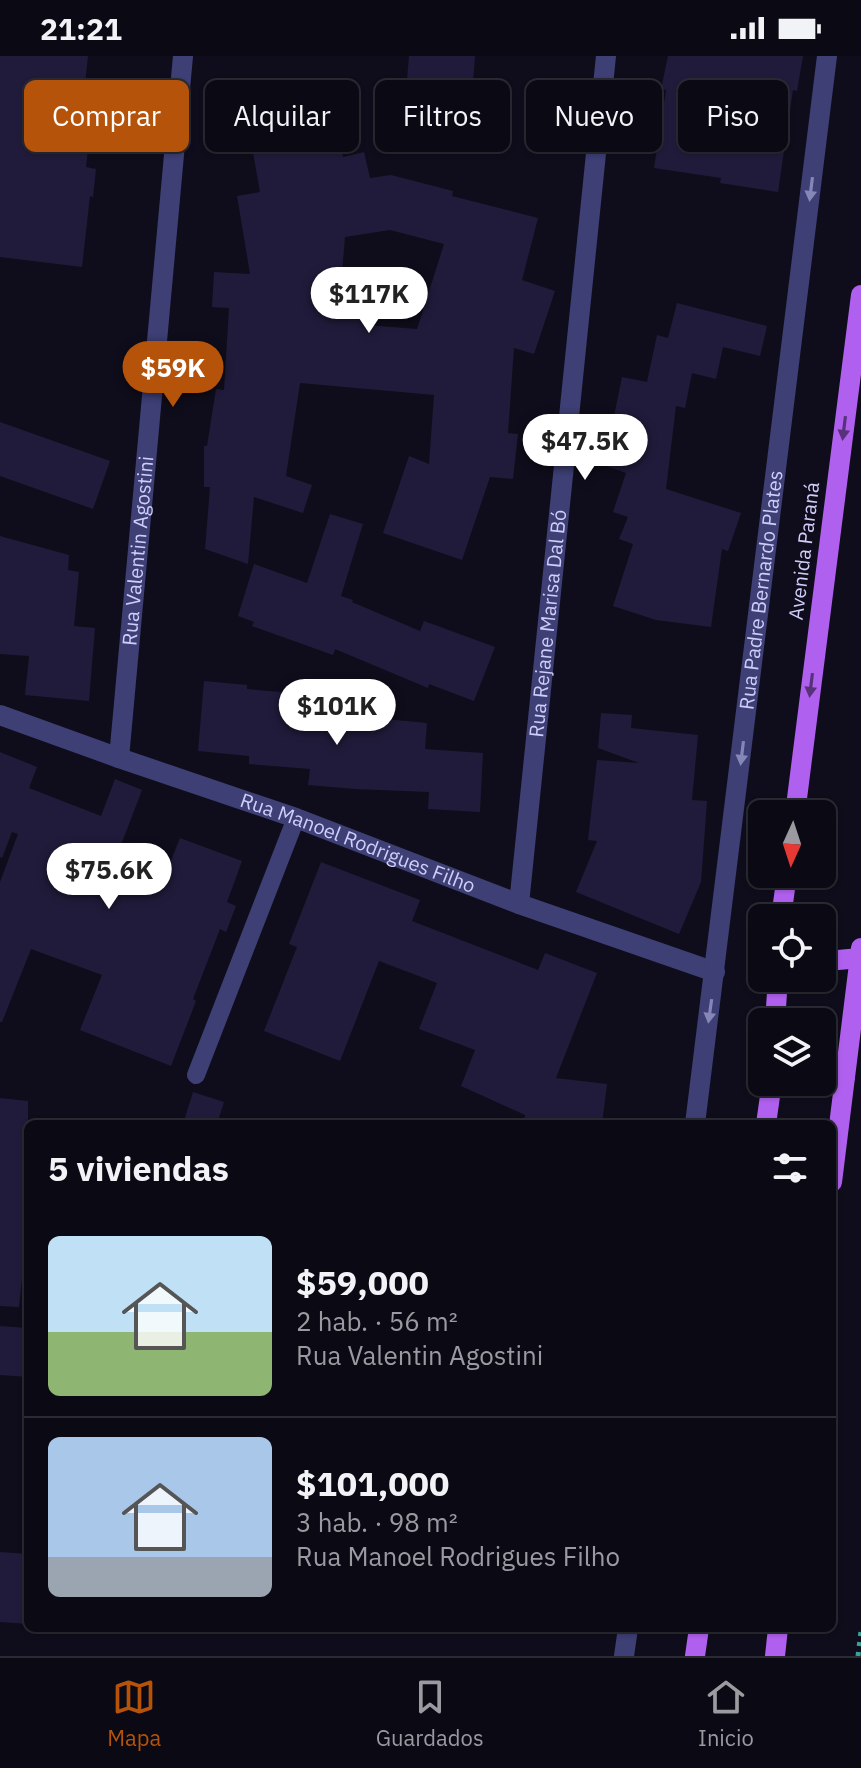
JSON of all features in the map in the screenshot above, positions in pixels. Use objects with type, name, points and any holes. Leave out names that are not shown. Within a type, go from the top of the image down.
[{"type":"main road","name":"Avenida Paraná","points":[[797,800],[861,295]]},
{"type":"main road","points":[[836,960],[860,953],[836,1150]]},
{"type":"main road","points":[[836,1069],[845,1077]]},
{"type":"main road","points":[[767,1120],[770,1096]]},
{"type":"main road","points":[[695,1656],[698,1632]]},
{"type":"main road","points":[[775,1656],[778,1632]]},
{"type":"street","name":"Rua Valentin Agostini","points":[[119,758],[183,56]]},
{"type":"street","name":"Rua Rejane Marisa Dal Bó","points":[[519,904],[606,56]]},
{"type":"street","name":"Rua Padre Bernardo Plates","points":[[696,1120],[827,56]]},
{"type":"street","name":"Rua Manoel Rodrigues Filho","points":[[0,715],[296,818],[519,904],[715,972]]},
{"type":"street","points":[[624,1656],[627,1632]]},
{"type":"lane","points":[[196,1075],[296,818]]},
{"type":"path","points":[[858,1656],[861,1631]]},
{"type":"building","points":[[0,56],[88,56],[85,80],[24,80],[24,152],[88,152],[86,167],[96,169],[82,267],[0,257]]},
{"type":"building","points":[[409,56],[475,56],[473,80],[407,80]]},
{"type":"building","points":[[668,56],[803,56],[797,91],[793,90],[788,124],[788,80],[678,80],[678,152],[784,152],[778,192],[720,183],[721,178],[654,168],[656,152],[662,152],[666,90],[662,89]]},
{"type":"building","points":[[253,152],[342,152],[343,157],[364,152],[370,178],[391,175],[453,191],[452,196],[538,218],[522,280],[555,291],[534,354],[514,348],[508,433],[518,434],[513,479],[490,477],[462,560],[383,533],[409,456],[429,464],[434,395],[300,383],[286,476],[312,485],[303,513],[254,497],[248,564],[205,549],[210,487],[204,487],[204,446],[207,446],[216,389],[224,390],[229,308],[212,307],[214,272],[250,274],[237,196],[260,192]],"holes":[[[390,230],[444,244],[417,329],[366,325],[368,310],[339,308],[345,237]]]},
{"type":"building","points":[[677,303],[767,326],[760,356],[723,347],[716,379],[692,373],[685,408],[676,406],[666,489],[741,513],[728,551],[722,549],[711,627],[656,620],[613,606],[633,544],[619,539],[628,517],[613,512],[626,473],[603,465],[608,431],[611,431],[622,377],[647,382],[657,335],[668,338]]},
{"type":"building","points":[[0,422],[110,461],[93,509],[0,476]]},
{"type":"building","points":[[330,514],[363,524],[341,596],[420,631],[424,621],[495,647],[474,701],[429,684],[428,688],[335,649],[333,655],[252,626],[254,622],[238,616],[254,564],[307,583]]},
{"type":"building","points":[[0,536],[69,555],[68,570],[79,572],[74,626],[95,628],[89,701],[25,695],[29,656],[0,654]]},
{"type":"building","points":[[204,681],[303,694],[302,711],[427,723],[425,749],[483,753],[480,812],[428,809],[429,792],[308,785],[310,769],[249,764],[249,756],[198,751]]},
{"type":"building","points":[[601,713],[632,715],[631,728],[698,735],[692,800],[707,801],[701,882],[679,934],[576,892],[597,841],[588,840],[597,760],[639,763],[598,748]]},
{"type":"building","points":[[0,752],[37,767],[29,788],[101,816],[115,779],[142,790],[121,845],[170,863],[180,838],[242,861],[227,902],[236,906],[226,932],[220,929],[171,1066],[80,1030],[102,975],[31,949],[0,1022],[0,882],[18,834],[12,832],[0,857]]},
{"type":"building","points":[[321,862],[420,900],[412,921],[538,970],[545,953],[597,973],[556,1078],[607,1084],[602,1120],[524,1120],[525,1115],[461,1086],[475,1050],[419,1029],[437,983],[379,961],[340,1061],[264,1031],[297,947],[289,944]]},
{"type":"building","points":[[193,1092],[224,1102],[218,1120],[184,1120]]},
{"type":"building","points":[[0,1098],[28,1101],[28,1120],[24,1120],[24,1261],[19,1307],[0,1306]]},
{"type":"building","points":[[0,1326],[24,1328],[24,1377],[0,1375]]},
{"type":"building","points":[[0,1552],[24,1554],[24,1624],[0,1622]]}]
